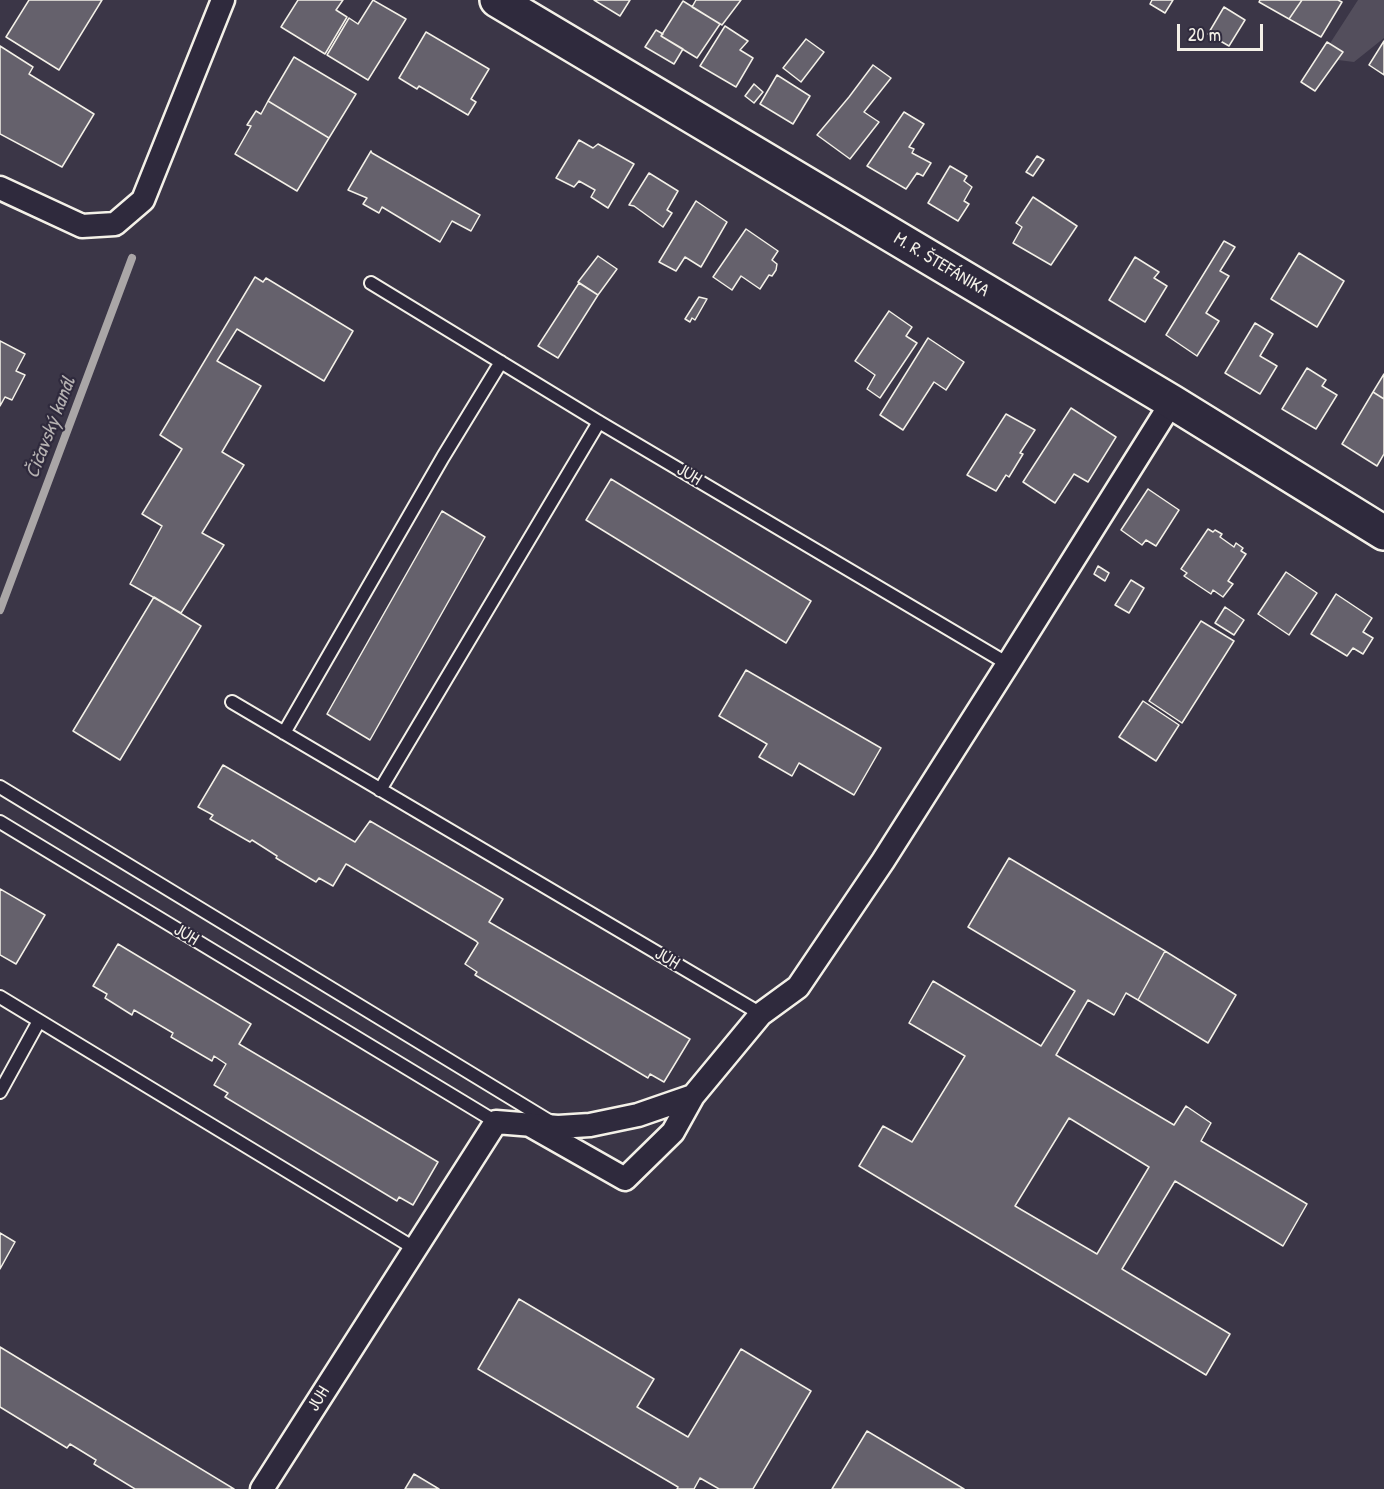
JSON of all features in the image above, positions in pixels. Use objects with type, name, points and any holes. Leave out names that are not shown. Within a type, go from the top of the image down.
[{"type":"street","points":[[0,188],[82,226],[115,224],[143,200],[223,0]]},
{"type":"street","name":"M. R. ŠTEFÁNIKA","points":[[497,0],[1172,402],[1384,533]]},
{"type":"street","name":"JUH","points":[[262,1489],[496,1122],[528,1124],[625,1179],[673,1132],[693,1096],[761,1014],[798,987],[883,861],[1172,402]]},
{"type":"street","points":[[528,1124],[558,1127],[620,1120],[693,1096]]},
{"type":"lane","name":"JUH","points":[[371,283],[599,422],[1008,664]]},
{"type":"lane","points":[[284,733],[443,457],[501,362]]},
{"type":"lane","points":[[380,790],[599,422]]},
{"type":"lane","name":"JUH","points":[[232,702],[761,1014]]},
{"type":"lane","points":[[0,787],[558,1127]]},
{"type":"lane","name":"JUH","points":[[0,822],[496,1122]]},
{"type":"lane","points":[[0,998],[414,1248]]},
{"type":"lane","points":[[0,1092],[39,1021]]},
{"type":"shaded area","points":[[1358,0],[1384,0],[1384,38],[1354,62],[1338,60],[1327,48]]},
{"type":"building","points":[[29,0],[102,0],[59,70],[6,37]]},
{"type":"building","points":[[298,0],[343,0],[336,10],[347,17],[325,54],[281,27]]},
{"type":"building","points":[[373,0],[406,19],[368,80],[327,55],[349,18],[358,24]]},
{"type":"building","points":[[594,0],[630,0],[620,16]]},
{"type":"building","points":[[696,0],[741,0],[722,25],[692,7]]},
{"type":"building","points":[[1152,0],[1173,0],[1165,13],[1150,4]]},
{"type":"building","points":[[1260,0],[1302,0],[1289,19],[1259,2]]},
{"type":"building","points":[[1302,0],[1342,2],[1321,37],[1289,19]]},
{"type":"building","points":[[683,1],[720,24],[697,58],[661,36]]},
{"type":"building","points":[[1224,7],[1245,20],[1229,46],[1208,34]]},
{"type":"building","points":[[725,26],[748,41],[740,50],[753,58],[736,87],[700,66]]},
{"type":"building","points":[[656,30],[663,34],[661,36],[683,49],[674,64],[645,47]]},
{"type":"building","points":[[426,32],[489,69],[471,99],[476,102],[468,115],[419,86],[417,89],[399,78]]},
{"type":"building","points":[[806,39],[824,52],[801,82],[783,68]]},
{"type":"building","points":[[1384,41],[1384,75],[1369,65]]},
{"type":"building","points":[[1327,42],[1343,52],[1315,91],[1301,82]]},
{"type":"building","points":[[0,46],[33,67],[29,74],[94,114],[62,167],[0,134]]},
{"type":"building","points":[[294,57],[356,94],[329,138],[268,101]]},
{"type":"building","points":[[873,65],[891,78],[864,112],[879,122],[850,159],[817,135]]},
{"type":"building","points":[[777,75],[810,96],[793,124],[760,104]]},
{"type":"building","points":[[754,84],[763,92],[754,103],[745,96]]},
{"type":"building","points":[[268,101],[329,138],[297,191],[235,154],[251,126],[247,125],[256,111],[261,114]]},
{"type":"building","points":[[904,112],[924,124],[909,147],[914,149],[912,153],[931,163],[923,176],[917,173],[906,189],[867,166]]},
{"type":"building","points":[[579,140],[593,148],[598,144],[634,164],[608,208],[591,197],[595,190],[579,181],[574,187],[556,178]]},
{"type":"building","points":[[371,151],[480,215],[471,231],[452,221],[440,242],[382,207],[379,213],[363,204],[367,198],[348,190]]},
{"type":"building","points":[[1037,156],[1044,160],[1033,176],[1026,172]]},
{"type":"building","points":[[950,166],[967,176],[964,181],[972,187],[964,201],[969,204],[958,221],[928,203]]},
{"type":"building","points":[[649,173],[678,191],[667,210],[672,213],[663,227],[634,206],[629,205]]},
{"type":"building","points":[[1033,197],[1077,226],[1051,265],[1013,243],[1022,227],[1016,223]]},
{"type":"building","points":[[696,201],[727,222],[701,267],[685,257],[676,271],[659,262]]},
{"type":"building","points":[[746,229],[778,251],[772,260],[777,264],[776,270],[772,276],[769,275],[760,289],[741,276],[732,290],[713,277]]},
{"type":"building","points":[[1224,241],[1235,247],[1220,271],[1229,276],[1206,313],[1219,321],[1197,356],[1166,335]]},
{"type":"building","points":[[1299,253],[1344,281],[1317,327],[1271,299]]},
{"type":"building","points":[[598,256],[617,269],[598,295],[578,282]]},
{"type":"building","points":[[1135,257],[1159,272],[1154,278],[1167,286],[1145,322],[1109,300]]},
{"type":"building","points":[[255,277],[263,282],[266,278],[353,331],[324,381],[237,329],[217,361],[261,386],[222,452],[244,465],[202,533],[224,545],[181,613],[130,584],[162,526],[142,514],[182,449],[160,435]]},
{"type":"building","points":[[579,283],[598,295],[558,358],[538,346]]},
{"type":"building","points":[[699,297],[707,299],[695,320],[692,318],[690,322],[685,319]]},
{"type":"building","points":[[889,311],[912,327],[906,336],[917,343],[880,398],[867,389],[875,375],[855,361]]},
{"type":"building","points":[[1255,323],[1273,334],[1260,356],[1277,366],[1260,394],[1225,373]]},
{"type":"building","points":[[928,338],[964,362],[946,390],[934,382],[903,430],[880,415]]},
{"type":"building","points":[[0,341],[25,354],[16,371],[25,375],[12,400],[5,397],[0,406]]},
{"type":"building","points":[[1307,368],[1326,380],[1322,386],[1337,395],[1316,429],[1282,409]]},
{"type":"building","points":[[1384,374],[1384,399],[1373,392]]},
{"type":"building","points":[[1373,392],[1384,399],[1384,454],[1377,466],[1342,444]]},
{"type":"building","points":[[1071,408],[1116,437],[1088,482],[1074,474],[1055,503],[1023,482]]},
{"type":"building","points":[[1006,414],[1035,430],[1020,453],[1023,454],[1009,477],[1006,475],[996,491],[967,475]]},
{"type":"building","points":[[611,479],[811,601],[786,643],[586,520]]},
{"type":"building","points":[[1148,489],[1179,510],[1156,546],[1146,540],[1142,545],[1121,530]]},
{"type":"building","points":[[442,511],[485,537],[370,740],[327,714]]},
{"type":"building","points":[[1208,529],[1222,534],[1220,537],[1234,547],[1236,543],[1243,548],[1241,551],[1246,554],[1228,581],[1233,584],[1223,597],[1213,590],[1211,594],[1184,576],[1187,573],[1181,569]]},
{"type":"building","points":[[1098,566],[1109,573],[1105,581],[1094,574]]},
{"type":"building","points":[[1286,572],[1317,593],[1289,635],[1258,614]]},
{"type":"building","points":[[1131,580],[1144,588],[1129,613],[1115,605]]},
{"type":"building","points":[[1336,594],[1372,618],[1363,632],[1373,638],[1363,654],[1353,648],[1347,656],[1311,634]]},
{"type":"building","points":[[154,597],[201,626],[120,760],[73,731]]},
{"type":"building","points":[[1225,607],[1244,620],[1234,635],[1215,623]]},
{"type":"building","points":[[1201,621],[1234,641],[1182,723],[1149,701]]},
{"type":"building","points":[[746,670],[881,748],[854,795],[799,763],[792,776],[759,757],[767,744],[719,716]]},
{"type":"building","points":[[1143,701],[1179,725],[1156,761],[1119,737]]},
{"type":"building","points":[[223,765],[355,842],[370,821],[503,899],[489,922],[690,1039],[664,1082],[650,1074],[648,1078],[475,975],[477,972],[465,964],[478,943],[476,941],[348,865],[346,864],[333,886],[319,878],[316,882],[276,858],[277,856],[252,840],[250,842],[210,819],[213,815],[198,807]]},
{"type":"building","points":[[1009,858],[1165,951],[1138,1000],[1126,993],[1114,1015],[1088,1000],[1056,1055],[1174,1125],[1186,1106],[1211,1123],[1201,1141],[1307,1204],[1283,1246],[1175,1181],[1122,1269],[1230,1334],[1206,1375],[859,1166],[883,1126],[912,1142],[965,1056],[909,1023],[933,981],[1041,1046],[1075,991],[968,927]],"holes":[[[1069,1118],[1149,1167],[1097,1254],[1015,1206]]]},
{"type":"building","points":[[0,889],[45,915],[16,964],[0,955]]},
{"type":"building","points":[[118,944],[251,1024],[239,1044],[438,1162],[413,1205],[399,1197],[397,1201],[225,1097],[228,1093],[214,1085],[226,1064],[214,1056],[212,1061],[171,1037],[173,1033],[134,1010],[132,1015],[105,998],[107,994],[93,986]]},
{"type":"building","points":[[1165,951],[1236,995],[1208,1043],[1138,1000]]},
{"type":"building","points":[[0,1233],[15,1242],[0,1269]]},
{"type":"building","points":[[519,1299],[654,1379],[637,1407],[688,1437],[741,1349],[811,1391],[753,1489],[719,1489],[700,1478],[694,1489],[677,1489],[678,1487],[478,1369]]},
{"type":"building","points":[[0,1347],[234,1489],[135,1489],[94,1464],[96,1460],[70,1444],[67,1448],[0,1407]]},
{"type":"building","points":[[867,1431],[964,1489],[832,1489]]},
{"type":"building","points":[[414,1474],[439,1489],[405,1489]]},
{"type":"waterway","name":"Čičavský kanál","points":[[0,610],[132,258]]}]
